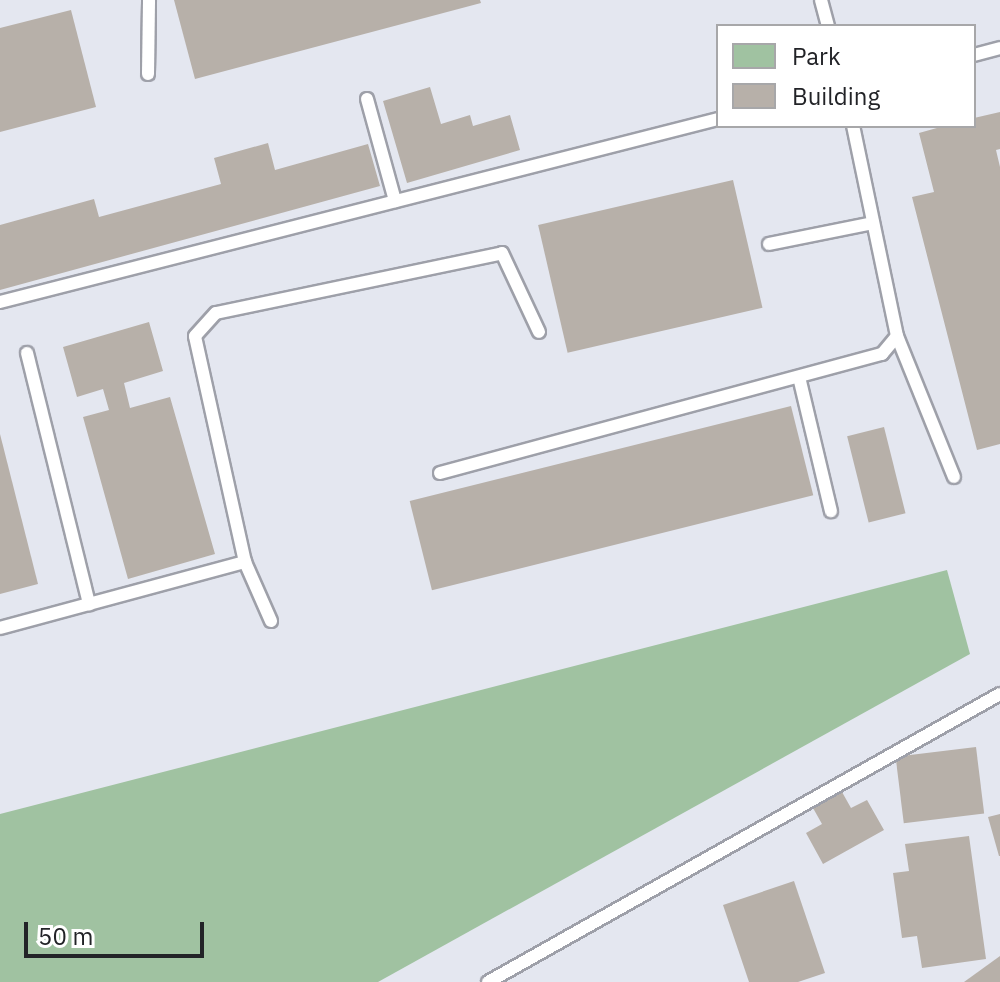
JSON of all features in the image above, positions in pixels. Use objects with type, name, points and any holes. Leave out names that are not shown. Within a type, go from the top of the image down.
[{"type":"lane","points":[[148,74],[149,0]]},
{"type":"lane","points":[[821,0],[827,24]]},
{"type":"lane","points":[[976,54],[1000,48]]},
{"type":"lane","points":[[367,99],[395,201]]},
{"type":"lane","points":[[0,302],[716,120]]},
{"type":"lane","points":[[853,128],[897,336],[954,477]]},
{"type":"lane","points":[[769,244],[873,223]]},
{"type":"lane","points":[[271,621],[245,562],[195,336],[216,313],[502,253],[539,332]]},
{"type":"lane","points":[[440,473],[882,354],[897,336]]},
{"type":"lane","points":[[27,353],[89,604]]},
{"type":"lane","points":[[799,377],[831,511]]},
{"type":"lane","points":[[0,628],[245,562]]},
{"type":"lane","points":[[488,982],[1000,694]]},
{"type":"green space","points":[[947,570],[970,654],[378,982],[0,982],[0,814]]},
{"type":"building","points":[[174,0],[480,0],[481,3],[195,79]]},
{"type":"building","points":[[71,10],[96,107],[0,132],[0,28]]},
{"type":"building","points":[[430,87],[441,124],[470,115],[473,126],[510,115],[520,150],[407,183],[383,101]]},
{"type":"building","points":[[1000,112],[1000,149],[996,150],[1000,167],[1000,444],[977,450],[912,197],[934,192],[919,133],[937,128],[976,128],[976,118]]},
{"type":"building","points":[[268,143],[275,170],[368,144],[380,186],[0,290],[0,225],[94,199],[99,217],[221,184],[214,158]]},
{"type":"building","points":[[733,180],[762,308],[568,353],[538,225]]},
{"type":"building","points":[[149,322],[163,371],[124,383],[130,408],[170,397],[215,554],[128,579],[83,417],[109,410],[103,389],[77,397],[63,347]]},
{"type":"building","points":[[791,406],[813,495],[432,590],[410,501]]},
{"type":"building","points":[[884,427],[906,513],[869,523],[847,436]]},
{"type":"building","points":[[0,434],[38,584],[0,594]]},
{"type":"building","points":[[976,747],[984,814],[904,823],[896,757]]},
{"type":"building","points":[[842,792],[851,808],[867,800],[884,830],[823,864],[806,833],[822,824],[813,808]]},
{"type":"building","points":[[1000,814],[1000,856],[999,856],[988,817]]},
{"type":"building","points":[[969,836],[986,959],[922,968],[917,936],[902,938],[893,873],[909,871],[905,844]]},
{"type":"building","points":[[794,881],[825,973],[798,982],[749,982],[723,905]]},
{"type":"building","points":[[1000,956],[1000,982],[964,982]]}]
